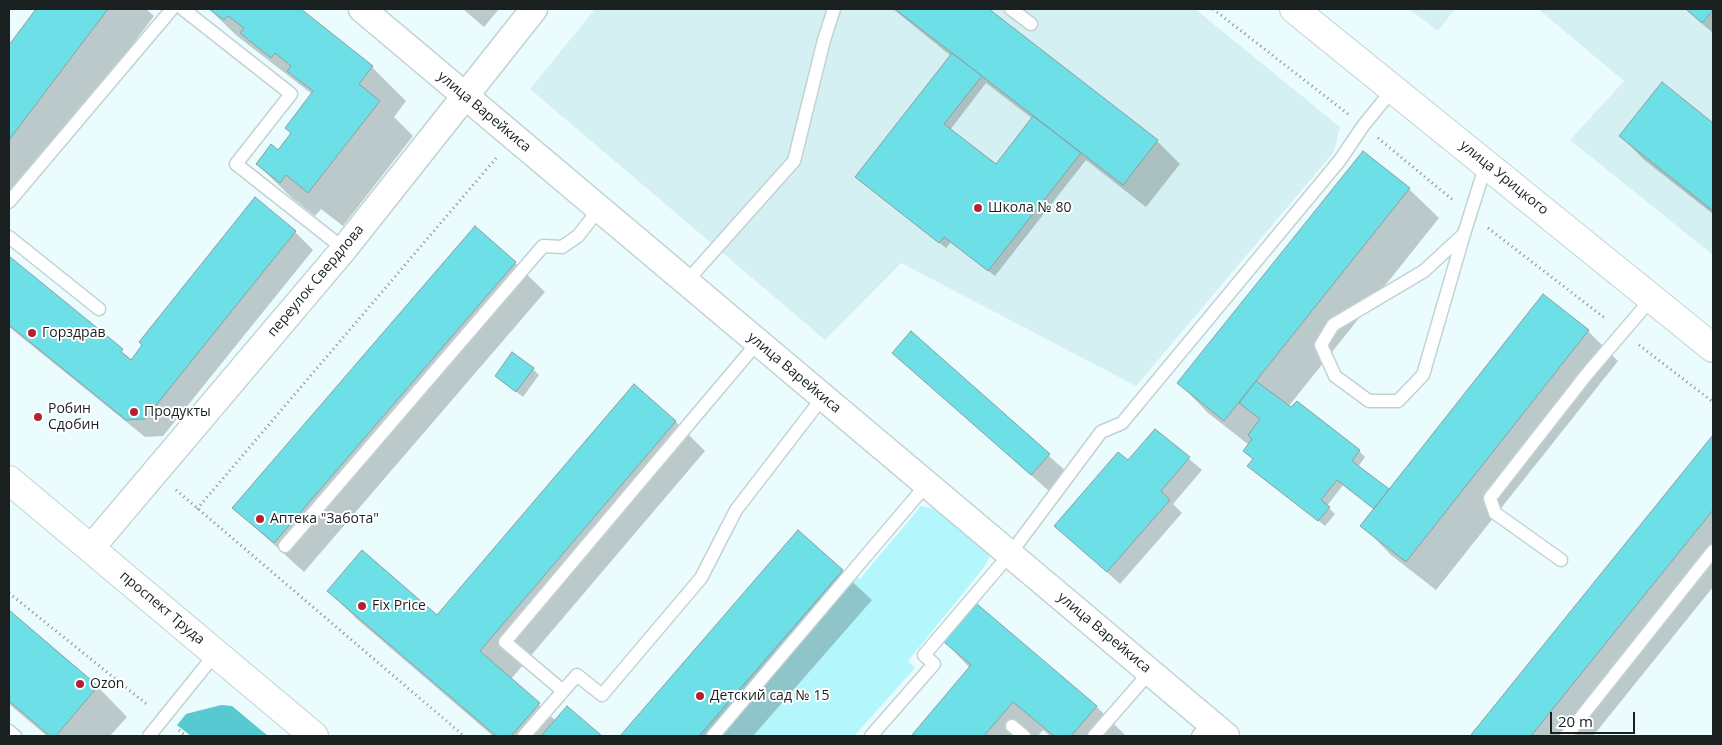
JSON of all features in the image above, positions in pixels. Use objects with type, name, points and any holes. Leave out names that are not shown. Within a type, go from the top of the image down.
[{"type":"street","name":"улица Варейкиса","points":[[362,9],[1150,672],[1211,732]]},
{"type":"street","name":"переулок Свердлова","points":[[92,548],[344,249],[464,95],[534,9]]},
{"type":"street","name":"улица Урицкого","points":[[1294,9],[1713,348]]},
{"type":"street","name":"проспект Труда","points":[[9,480],[314,736]]},
{"type":"lane","points":[[9,202],[172,9]]},
{"type":"lane","points":[[183,9],[291,94],[236,164],[344,249]]},
{"type":"lane","points":[[686,282],[794,161],[824,40],[834,9]]},
{"type":"lane","points":[[1012,9],[1031,24]]},
{"type":"lane","points":[[871,736],[934,664],[924,655],[1010,554],[1101,432],[1122,423],[1340,160],[1393,89]]},
{"type":"lane","points":[[1464,234],[1424,271],[1333,324],[1321,344],[1335,376],[1370,401],[1398,401],[1423,375],[1486,164]]},
{"type":"lane","points":[[285,546],[543,246],[562,247],[578,236],[599,209]]},
{"type":"lane","points":[[9,237],[99,309]]},
{"type":"lane","points":[[1561,560],[1496,513],[1490,498],[1586,374],[1652,298]]},
{"type":"lane","points":[[563,691],[505,642],[758,342]]},
{"type":"lane","points":[[524,736],[577,675],[602,695],[701,578],[736,510],[773,459],[823,397]]},
{"type":"lane","points":[[713,736],[927,484]]},
{"type":"lane","points":[[1566,736],[1713,551]]},
{"type":"lane","points":[[149,736],[216,653]]},
{"type":"lane","points":[[1094,736],[1150,672]]},
{"type":"lane","points":[[1012,726],[1024,736]]},
{"type":"lane","points":[[9,731],[15,736]]},
{"type":"path","points":[[197,508],[514,137]]},
{"type":"path","points":[[156,472],[464,736]]},
{"type":"path","points":[[9,593],[186,736]]},
{"type":"shaded area","name":"Школа № 80","points":[[595,9],[1195,9],[1340,127],[1334,152],[1136,386],[901,263],[825,340],[530,89]]},
{"type":"shaded area","points":[[1409,9],[1455,9],[1438,31]]},
{"type":"shaded area","points":[[1538,9],[1713,9],[1713,255],[1570,140],[1624,81]]},
{"type":"shaded area","points":[[921,506],[938,510],[991,554],[985,566],[908,661],[915,668],[854,736],[699,736],[843,570],[860,579]]},
{"type":"shaded area","points":[[221,705],[232,706],[268,736],[191,736],[177,725],[186,714]]},
{"type":"building","points":[[36,9],[108,9],[9,140],[9,45]]},
{"type":"building","points":[[209,9],[301,9],[373,66],[359,84],[380,101],[308,193],[286,175],[280,183],[256,164],[271,144],[278,150],[291,133],[285,128],[313,91],[287,71],[291,66],[275,53],[271,58],[240,33],[244,28],[228,16],[224,20]]},
{"type":"building","points":[[895,9],[989,9],[1158,140],[1123,185]]},
{"type":"building","points":[[1686,9],[1713,9],[1713,10],[1702,23]]},
{"type":"building","points":[[952,53],[982,76],[944,124],[996,164],[1033,116],[1081,153],[988,271],[944,237],[939,243],[855,177]]},
{"type":"building","points":[[1662,82],[1713,123],[1713,211],[1619,136]]},
{"type":"building","points":[[1363,151],[1410,188],[1224,421],[1177,383]]},
{"type":"building","points":[[255,197],[296,231],[145,419],[126,420],[9,325],[9,256],[123,349],[121,352],[131,360],[142,345],[139,342]]},
{"type":"building","points":[[475,226],[516,262],[274,543],[232,508]]},
{"type":"building","points":[[1543,294],[1589,330],[1406,562],[1360,526]]},
{"type":"building","points":[[911,331],[1050,454],[1031,475],[892,353]]},
{"type":"building","points":[[512,352],[534,368],[516,392],[495,376]]},
{"type":"building","points":[[1256,381],[1291,407],[1297,401],[1360,450],[1352,461],[1389,489],[1374,509],[1337,480],[1321,500],[1330,507],[1318,521],[1247,466],[1253,459],[1243,451],[1252,439],[1248,435],[1260,419],[1239,403]]},
{"type":"building","points":[[634,384],[676,421],[480,651],[540,703],[511,736],[496,736],[327,591],[362,550],[437,615]]},
{"type":"building","points":[[1155,429],[1190,457],[1161,491],[1170,500],[1107,572],[1054,526],[1118,452],[1128,460]]},
{"type":"building","points":[[1713,435],[1713,510],[1531,736],[1470,736]]},
{"type":"building","points":[[798,530],[843,570],[699,736],[620,736]]},
{"type":"building","points":[[977,604],[1097,706],[1071,736],[1054,736],[1013,702],[984,736],[911,736],[971,665],[944,642]]},
{"type":"building","points":[[9,610],[98,686],[56,736],[50,736],[9,701]]},
{"type":"building","points":[[567,706],[602,736],[541,736]]},
{"type":"place","name":"Школа № 80","points":[[978,208]]},
{"type":"place","name":"Горздрав","points":[[32,333]]},
{"type":"place","name":"Продукты","points":[[134,412]]},
{"type":"place","name":"Робин Сдобин","points":[[38,417]]},
{"type":"place","name":"Аптека \"Забота\"","points":[[260,519]]},
{"type":"place","name":"Fix Price","points":[[362,606]]},
{"type":"place","name":"Ozon","points":[[80,684]]},
{"type":"place","name":"Детский сад № 15","points":[[700,696]]}]
